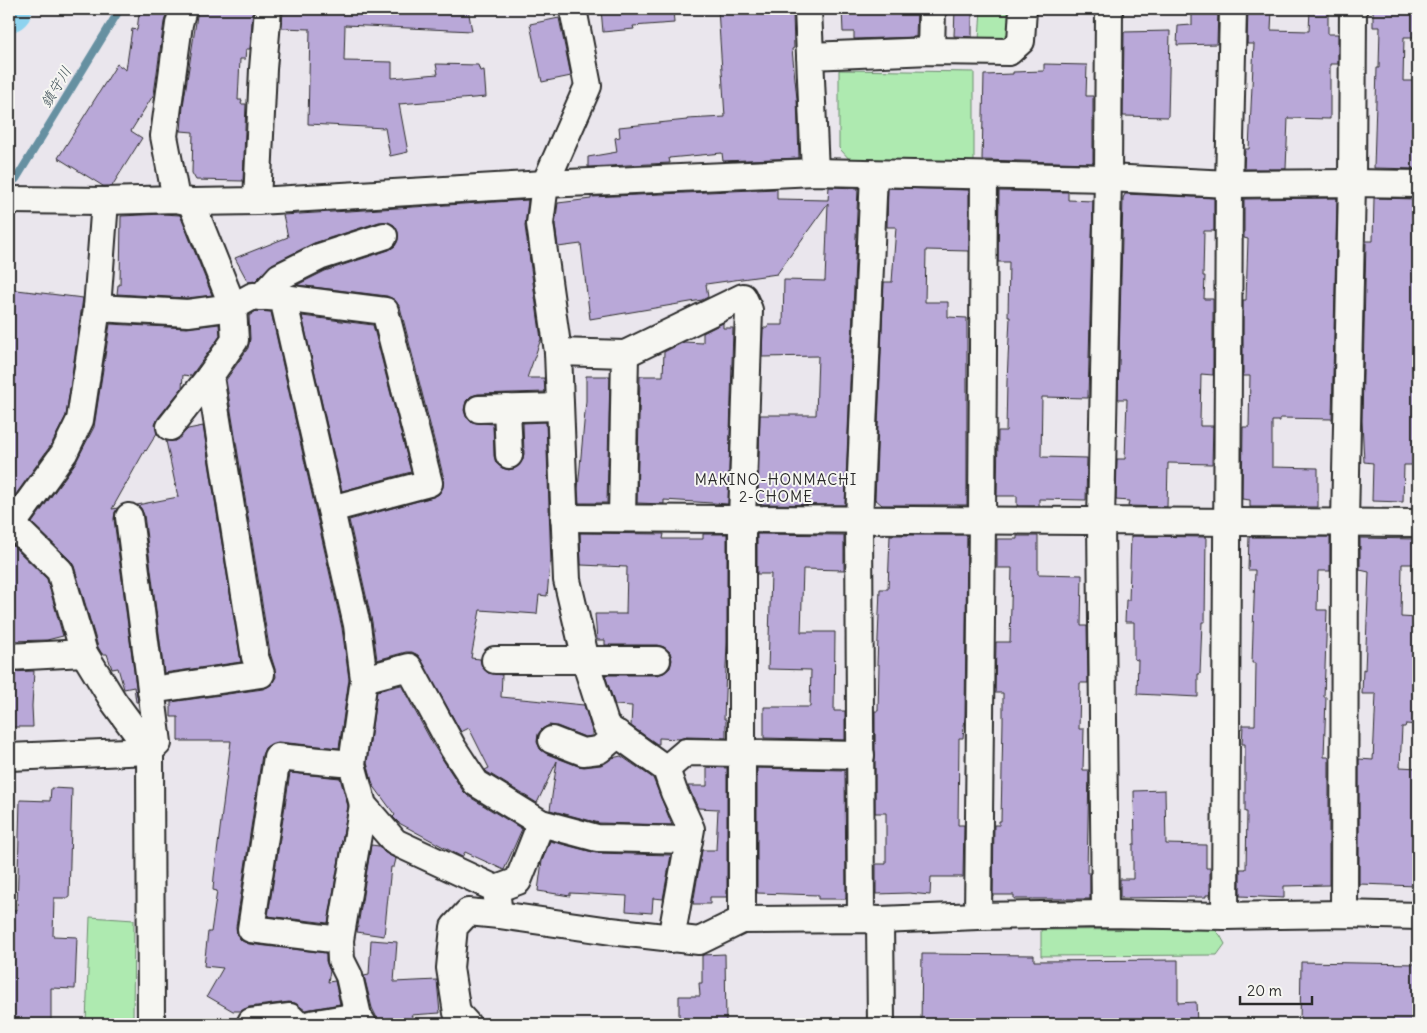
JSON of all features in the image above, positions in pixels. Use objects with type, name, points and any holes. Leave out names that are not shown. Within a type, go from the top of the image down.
[{"type":"street","points":[[170,427],[236,340],[233,307],[184,200],[164,136],[179,24],[183,9]]},
{"type":"street","points":[[257,201],[262,69],[268,9]]},
{"type":"street","points":[[573,9],[588,86],[545,184],[540,224],[558,352],[567,580],[586,660],[606,726],[666,769],[691,829],[671,939]]},
{"type":"street","points":[[808,9],[816,172]]},
{"type":"street","points":[[931,51],[932,9]]},
{"type":"street","points":[[810,56],[931,51],[1010,52],[1021,40],[1023,9]]},
{"type":"street","points":[[1106,914],[1101,521],[1108,178],[1109,9]]},
{"type":"street","points":[[1225,916],[1233,9]]},
{"type":"street","points":[[1344,914],[1345,522],[1354,9]]},
{"type":"street","points":[[9,200],[257,201],[545,184],[816,172],[1108,178],[1230,184],[1418,184]]},
{"type":"street","points":[[874,174],[859,520],[861,755],[871,920],[881,1024]]},
{"type":"street","points":[[978,916],[984,176]]},
{"type":"street","points":[[105,201],[97,308],[80,420],[64,453],[10,523],[60,572],[84,652],[114,702],[150,751],[151,1024]]},
{"type":"street","points":[[384,236],[319,257],[279,277],[272,297],[331,509],[357,625],[364,680],[352,764],[363,804],[395,842],[496,889],[518,881],[540,823]]},
{"type":"street","points":[[97,308],[188,312],[233,307],[253,296],[385,312],[429,483],[331,509]]},
{"type":"street","points":[[558,352],[625,354],[744,297],[749,310],[742,519],[744,753],[742,920]]},
{"type":"street","points":[[622,518],[625,354]]},
{"type":"street","points":[[151,690],[262,674],[255,657],[210,376]]},
{"type":"street","points":[[479,408],[560,407]]},
{"type":"street","points":[[507,408],[508,455]]},
{"type":"street","points":[[9,757],[150,751],[158,743],[129,517]]},
{"type":"street","points":[[564,518],[1418,523]]},
{"type":"street","points":[[9,657],[84,652]]},
{"type":"street","points":[[495,660],[657,660]]},
{"type":"street","points":[[364,680],[409,668],[453,748],[476,783],[540,823],[597,838],[689,840]]},
{"type":"street","points":[[552,740],[583,752],[599,750],[618,734]]},
{"type":"street","points":[[666,769],[686,752],[861,755]]},
{"type":"street","points":[[340,940],[251,929],[276,757],[352,764]]},
{"type":"street","points":[[310,1024],[361,1020],[348,976],[341,960],[340,940],[363,804]]},
{"type":"street","points":[[496,889],[499,915]]},
{"type":"street","points":[[467,1024],[457,1013],[450,968],[454,927],[468,912],[671,939],[699,941],[742,920],[871,920],[1106,914],[1225,916],[1344,914],[1418,916]]},
{"type":"street","points":[[251,1022],[290,1017],[297,1024]]},
{"type":"green space","points":[[981,9],[1017,9],[1010,42],[979,40]]},
{"type":"green space","points":[[839,70],[974,72],[974,164],[853,163],[839,148]]},
{"type":"green space","points":[[90,917],[134,920],[133,1019],[114,1018],[86,1023]]},
{"type":"green space","points":[[1214,929],[1225,944],[1217,955],[1041,956],[1041,930]]},
{"type":"building","points":[[146,9],[168,9],[164,22],[154,94],[131,131],[142,138],[112,186],[103,186],[58,158],[117,64],[126,70],[132,29],[137,30],[139,14],[145,14]]},
{"type":"building","points":[[198,9],[253,9],[250,49],[246,49],[245,59],[240,59],[238,100],[242,100],[241,104],[246,104],[243,181],[196,180],[192,173],[193,132],[181,131]]},
{"type":"building","points":[[283,9],[468,9],[472,31],[345,25],[344,61],[392,62],[392,78],[438,74],[436,64],[478,65],[480,71],[484,70],[486,97],[399,104],[408,152],[390,156],[385,128],[308,124],[310,29],[282,28]]},
{"type":"building","points":[[601,9],[673,9],[674,23],[633,26],[634,29],[603,32]]},
{"type":"building","points":[[718,9],[758,9],[758,14],[793,13],[794,48],[792,49],[797,99],[799,158],[723,161],[722,153],[669,158],[670,163],[588,167],[588,157],[617,152],[615,138],[620,137],[619,127],[687,119],[725,117]]},
{"type":"building","points":[[842,9],[917,9],[916,37],[854,39],[854,32],[843,32]]},
{"type":"building","points":[[955,9],[972,9],[972,37],[954,36]]},
{"type":"building","points":[[1192,9],[1218,9],[1217,44],[1177,45],[1178,26],[1192,25]]},
{"type":"building","points":[[1248,9],[1272,9],[1271,30],[1309,31],[1310,9],[1328,9],[1328,34],[1338,34],[1338,64],[1330,64],[1330,119],[1288,118],[1286,169],[1244,169],[1245,149],[1249,149],[1254,44],[1247,44]]},
{"type":"building","points":[[1373,9],[1418,9],[1418,37],[1404,37],[1403,81],[1418,81],[1418,169],[1374,168],[1380,27],[1373,27]]},
{"type":"building","points":[[559,18],[571,76],[542,82],[530,24]]},
{"type":"building","points":[[1170,31],[1168,117],[1123,116],[1124,32]]},
{"type":"building","points":[[1044,64],[1087,65],[1086,96],[1093,96],[1093,163],[982,160],[984,75],[1044,71]]},
{"type":"building","points":[[829,187],[858,188],[845,505],[758,504],[760,415],[816,415],[818,356],[762,357],[763,328],[768,328],[768,325],[783,325],[784,280],[825,281],[828,203],[777,274],[706,284],[708,297],[702,300],[590,319],[581,244],[558,247],[555,224],[558,203],[591,199],[591,197],[777,189],[777,199],[828,200]]},
{"type":"building","points":[[888,188],[969,190],[969,251],[926,250],[925,302],[948,302],[948,317],[967,318],[967,505],[882,505],[875,499],[884,282],[892,282],[896,227],[887,227]]},
{"type":"building","points":[[999,191],[1068,192],[1068,200],[1093,201],[1088,398],[1042,397],[1041,457],[1087,458],[1086,500],[1039,499],[1039,506],[1017,506],[1017,496],[997,496],[998,431],[1006,431],[1010,317],[1008,317],[1009,262],[998,262]]},
{"type":"building","points":[[1125,194],[1214,198],[1214,231],[1204,231],[1203,276],[1205,276],[1204,299],[1213,299],[1213,375],[1201,374],[1200,422],[1200,426],[1213,426],[1212,464],[1168,463],[1167,507],[1128,506],[1129,501],[1116,500],[1117,459],[1125,459],[1127,399],[1118,399],[1123,198]]},
{"type":"building","points":[[1337,198],[1332,419],[1280,418],[1280,421],[1272,421],[1272,467],[1318,468],[1318,507],[1250,507],[1250,500],[1242,499],[1243,427],[1249,427],[1250,376],[1243,376],[1243,300],[1246,300],[1248,239],[1244,238],[1244,199]]},
{"type":"building","points":[[1374,198],[1418,199],[1418,465],[1404,465],[1403,502],[1372,501],[1373,463],[1364,462],[1362,420],[1366,241],[1373,241]]},
{"type":"building","points":[[528,200],[525,226],[541,339],[527,378],[544,378],[545,392],[478,394],[471,396],[466,401],[464,410],[466,417],[472,422],[493,424],[496,463],[502,468],[509,470],[517,467],[522,461],[524,454],[523,423],[546,422],[551,563],[547,596],[539,595],[537,614],[480,610],[471,658],[480,659],[482,667],[488,673],[502,675],[501,697],[584,705],[592,736],[585,737],[557,726],[549,725],[538,734],[537,742],[540,749],[547,754],[584,767],[601,765],[612,758],[621,756],[653,778],[672,825],[599,823],[550,810],[557,761],[537,803],[485,770],[489,768],[469,728],[461,732],[418,655],[406,652],[377,660],[372,622],[349,520],[433,497],[439,494],[443,487],[444,479],[400,307],[395,300],[387,296],[297,285],[325,271],[389,250],[395,246],[398,240],[398,232],[394,225],[388,222],[379,222],[314,243],[272,264],[255,281],[248,282],[235,258],[288,237],[283,215]]},
{"type":"building","points":[[180,215],[212,295],[187,298],[117,294],[118,285],[120,285],[121,216]]},
{"type":"building","points":[[9,289],[83,298],[66,416],[51,445],[9,504]]},
{"type":"building","points":[[256,311],[271,312],[342,628],[349,679],[339,748],[278,742],[265,748],[262,755],[236,927],[237,935],[242,941],[249,944],[326,953],[326,961],[330,971],[328,982],[335,981],[340,1004],[305,1010],[295,1003],[289,1002],[233,1011],[207,996],[223,968],[204,966],[208,932],[211,932],[217,891],[213,890],[214,877],[231,741],[178,741],[178,717],[171,717],[171,702],[263,689],[271,685],[276,677],[270,653],[226,380],[248,348],[250,339],[249,316]]},
{"type":"building","points":[[302,316],[373,325],[411,472],[342,491]]},
{"type":"building","points":[[723,323],[723,328],[733,328],[728,504],[664,500],[664,504],[637,503],[640,376],[663,376],[664,352],[684,342],[703,343],[703,333]]},
{"type":"building","points":[[110,324],[187,328],[219,324],[220,336],[191,376],[183,375],[182,388],[158,418],[155,425],[157,433],[145,450],[112,509],[118,508],[114,519],[138,702],[136,702],[134,687],[124,689],[118,668],[112,669],[107,654],[102,654],[98,647],[74,566],[32,523],[76,462],[94,427]]},
{"type":"building","points":[[586,376],[610,376],[607,503],[579,503],[578,489],[586,401]]},
{"type":"building","points":[[203,426],[241,662],[164,673],[144,515],[141,508],[137,505],[178,497],[166,441],[175,441],[188,429]]},
{"type":"building","points":[[580,533],[664,534],[663,539],[703,539],[703,534],[727,534],[727,642],[724,719],[726,719],[726,738],[659,738],[659,744],[657,744],[631,726],[632,706],[615,705],[605,675],[657,675],[664,673],[670,668],[672,660],[670,652],[664,647],[657,645],[605,645],[605,640],[597,640],[595,614],[626,614],[627,567],[581,565]]},
{"type":"building","points":[[757,534],[844,535],[844,570],[803,569],[801,632],[835,632],[834,711],[845,711],[845,740],[764,738],[764,707],[810,707],[811,670],[768,669],[771,574],[757,574]]},
{"type":"building","points":[[890,535],[967,535],[965,715],[963,738],[959,738],[958,825],[964,825],[963,877],[931,877],[930,895],[909,893],[876,894],[876,864],[886,864],[886,813],[875,813],[875,711],[878,711],[879,664],[877,664],[880,589],[888,589]]},
{"type":"building","points":[[1017,536],[1038,536],[1038,574],[1082,575],[1081,626],[1087,626],[1088,683],[1080,683],[1079,729],[1084,729],[1083,770],[1089,770],[1087,873],[1090,873],[1090,899],[1014,899],[1014,895],[993,895],[994,825],[999,825],[999,821],[1001,821],[1003,721],[1003,693],[995,693],[996,642],[1010,642],[1012,568],[997,568],[997,539],[1017,539]]},
{"type":"building","points":[[1131,536],[1206,537],[1205,622],[1202,622],[1198,697],[1137,694],[1138,660],[1134,659],[1134,622],[1125,622],[1126,600],[1129,600]]},
{"type":"building","points":[[1249,537],[1330,537],[1330,571],[1318,571],[1317,610],[1327,610],[1324,757],[1329,757],[1329,885],[1284,886],[1284,898],[1240,896],[1240,869],[1246,869],[1247,812],[1245,812],[1245,744],[1242,744],[1243,725],[1255,725],[1256,663],[1252,663],[1255,570],[1248,570]]},
{"type":"building","points":[[1360,538],[1418,539],[1418,564],[1402,564],[1401,617],[1418,618],[1418,725],[1406,724],[1405,727],[1402,727],[1400,767],[1418,768],[1418,886],[1359,884],[1359,759],[1373,760],[1376,694],[1362,694],[1363,669],[1365,670],[1369,572],[1360,570]]},
{"type":"building","points":[[9,542],[47,579],[63,636],[47,640],[9,641]]},
{"type":"building","points":[[34,671],[33,727],[9,727],[9,672]]},
{"type":"building","points":[[401,685],[434,746],[463,791],[522,829],[504,870],[465,852],[462,857],[399,823],[393,817],[395,815],[373,785],[367,763],[377,691]]},
{"type":"building","points":[[707,767],[727,768],[727,897],[710,897],[710,904],[693,904],[702,850],[716,850],[718,809],[698,808],[688,786],[707,786]]},
{"type":"building","points":[[757,768],[845,770],[846,899],[818,899],[818,895],[757,893]]},
{"type":"building","points":[[290,773],[340,778],[348,806],[328,923],[268,916]]},
{"type":"building","points":[[51,788],[72,789],[69,898],[54,898],[53,936],[77,937],[75,989],[51,988],[51,1024],[17,1024],[17,1022],[9,1022],[9,910],[17,910],[20,800],[50,801]]},
{"type":"building","points":[[1165,790],[1166,844],[1206,845],[1206,868],[1210,868],[1210,895],[1206,895],[1206,897],[1120,898],[1120,879],[1133,879],[1133,844],[1135,844],[1134,791]]},
{"type":"building","points":[[550,841],[596,853],[671,855],[663,899],[653,898],[652,913],[626,911],[627,896],[570,893],[570,896],[538,891],[542,861]]},
{"type":"building","points":[[371,845],[379,846],[384,852],[396,859],[394,867],[391,867],[384,936],[357,932]]},
{"type":"building","points":[[371,940],[397,942],[394,982],[437,980],[440,1013],[411,1015],[416,1024],[380,1024],[372,1008],[364,976],[369,975]]},
{"type":"building","points":[[725,954],[726,1024],[679,1024],[679,996],[700,996],[699,983],[702,983],[702,955]]},
{"type":"building","points":[[922,954],[1034,955],[1034,961],[1178,960],[1178,1003],[1196,1002],[1197,1024],[921,1024]]},
{"type":"building","points":[[1301,962],[1418,964],[1418,1024],[1300,1024]]},
{"type":"waterway","name":"鎮守川","points":[[16,179],[120,9]]},
{"type":"district","name":"MAKINO-HONMACHI 2-CHOME","points":[[776,488]]}]
